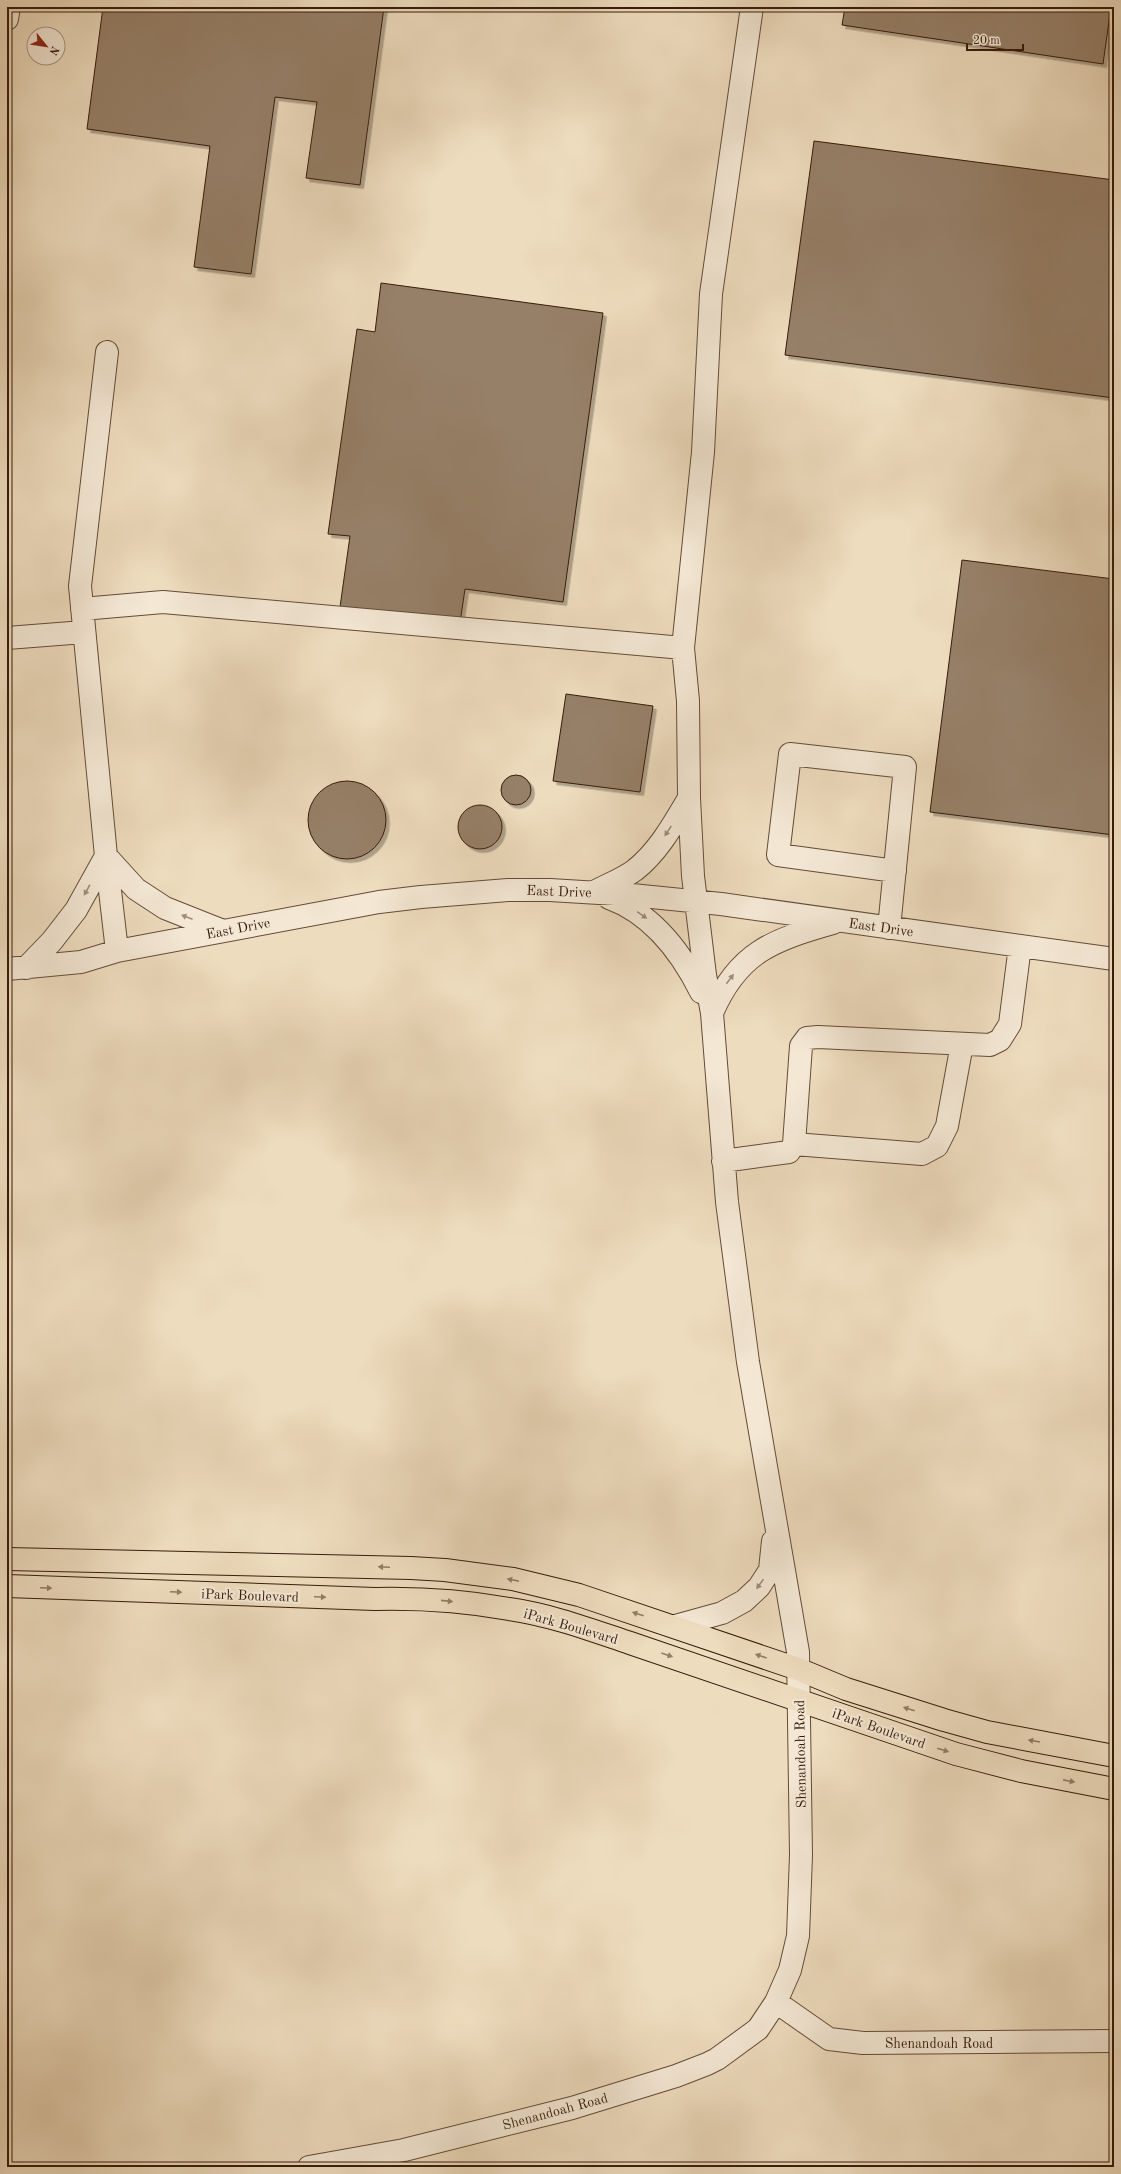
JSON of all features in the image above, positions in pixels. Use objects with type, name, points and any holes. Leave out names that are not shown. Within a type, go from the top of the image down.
[{"type":"main road","name":"iPark Boulevard","points":[[7,1559],[377,1567],[445,1570],[513,1580],[592,1599],[798,1669],[846,1689],[986,1732],[1114,1756]]},
{"type":"main road","name":"iPark Boulevard","points":[[7,1586],[408,1599],[510,1609],[577,1625],[956,1754],[1021,1771],[1114,1789]]},
{"type":"street","points":[[7,19],[9,7]]},
{"type":"street","name":"Shenandoah Road","points":[[309,2167],[437,2141],[572,2108],[676,2076],[712,2061],[758,2029],[776,2002],[790,1970],[798,1936],[802,1855],[800,1701],[796,1633],[748,1362],[723,1161],[712,1013],[695,901],[689,798],[688,701],[683,648],[703,452],[712,294],[752,7]]},
{"type":"street","points":[[107,352],[80,586],[106,856],[117,951]]},
{"type":"street","points":[[82,609],[163,602],[683,648]]},
{"type":"street","points":[[7,638],[84,632]]},
{"type":"street","points":[[889,928],[895,871],[905,767],[790,754],[778,855],[895,871]]},
{"type":"street","points":[[594,892],[635,870],[651,854],[667,834],[689,798]]},
{"type":"street","points":[[106,856],[136,889],[165,908],[224,931]]},
{"type":"street","points":[[17,968],[52,941],[76,910],[106,856]]},
{"type":"street","name":"East Drive","points":[[17,968],[80,962],[117,951],[334,910],[420,897],[508,890],[594,892],[695,901],[1114,959]]},
{"type":"street","points":[[594,892],[628,905],[650,920],[689,967],[712,1013]]},
{"type":"street","points":[[712,1013],[722,990],[733,974],[758,952],[797,933],[841,921]]},
{"type":"street","points":[[723,1161],[789,1152],[794,1144],[801,1046],[807,1038],[818,1036],[990,1045],[1000,1040],[1010,1024],[1020,946]]},
{"type":"street","points":[[794,1144],[922,1154],[937,1146],[947,1126],[962,1044]]},
{"type":"street","points":[[675,1626],[722,1614],[744,1601],[759,1587],[770,1570],[776,1520]]},
{"type":"street","name":"Shenandoah Road","points":[[776,2002],[829,2039],[863,2043],[1114,2041]]},
{"type":"building","points":[[103,7],[384,7],[360,185],[306,178],[317,102],[275,97],[251,274],[194,267],[210,146],[87,129]]},
{"type":"building","points":[[845,7],[1111,7],[1103,64],[842,25]]},
{"type":"building","points":[[814,141],[1114,180],[1114,398],[785,355]]},
{"type":"building","points":[[381,283],[603,313],[563,602],[465,589],[460,623],[340,607],[350,536],[328,534],[357,329],[375,332]]},
{"type":"building","points":[[962,560],[1114,579],[1114,835],[930,812]]},
{"type":"building","points":[[566,694],[653,706],[640,792],[553,781]]},
{"type":"building","points":[[516,775],[527,779],[531,790],[527,801],[516,805],[505,801],[501,790],[505,779]]},
{"type":"building","points":[[339,781],[355,781],[369,787],[380,798],[386,812],[386,828],[380,842],[369,853],[355,859],[339,859],[325,853],[314,842],[308,828],[308,812],[314,798],[325,787]]},
{"type":"building","points":[[480,805],[492,809],[498,815],[502,827],[498,839],[492,845],[480,849],[468,845],[462,839],[458,827],[462,815],[468,809]]}]
